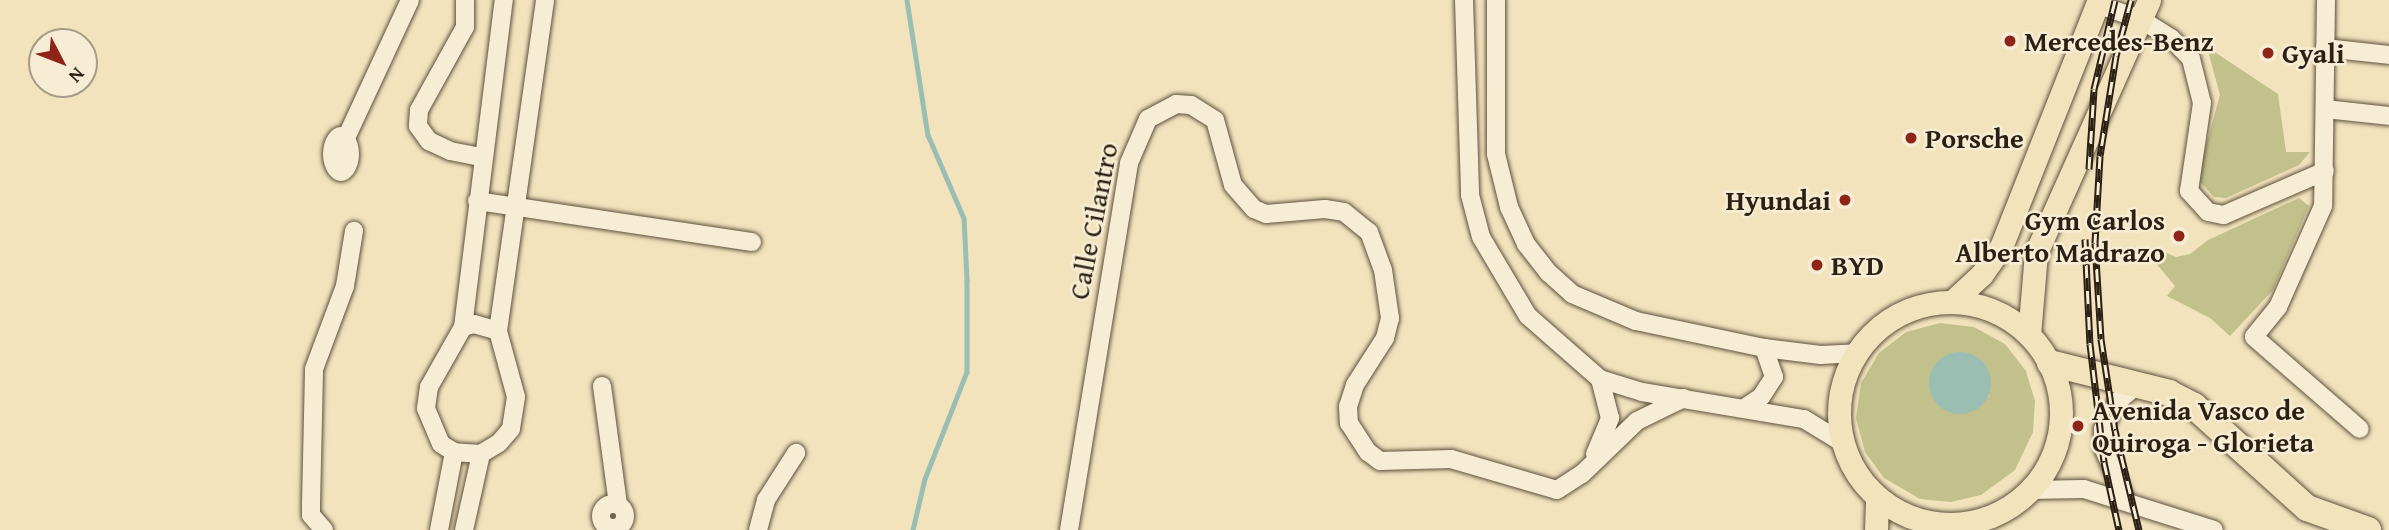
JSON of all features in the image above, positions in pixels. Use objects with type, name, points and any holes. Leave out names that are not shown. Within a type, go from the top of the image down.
[{"type":"highway","points":[[2050,363],[2137,384],[2194,406],[2235,439],[2274,482],[2307,508],[2368,530]]},
{"type":"main road","points":[[1952,302],[1982,274],[2001,247],[2098,2]]},
{"type":"main road","points":[[2029,335],[2036,253],[2146,10]]},
{"type":"main road","points":[[1952,302],[1994,311],[2029,335],[2050,363],[2060,396],[2060,430],[2049,463],[2029,491],[1993,515],[1945,527],[1911,517],[1877,498],[1856,473],[1843,443],[1840,396],[1857,353],[1875,331],[1898,315],[1952,302]]},
{"type":"main road","points":[[1876,530],[1877,498]]},
{"type":"street","points":[[346,138],[410,0]]},
{"type":"street","points":[[465,0],[465,27],[419,110],[418,126],[429,141],[450,151],[482,157]]},
{"type":"street","points":[[504,0],[482,157],[463,327],[429,387],[426,408],[442,444],[454,452],[481,454],[499,443],[511,429],[515,412],[516,397],[498,331],[545,0]]},
{"type":"street","points":[[1464,0],[1465,149],[1469,195],[1481,237],[1503,280],[1528,316],[1601,379],[1620,387],[1804,418],[1843,443]]},
{"type":"street","points":[[1496,0],[1496,154],[1508,207],[1526,244],[1572,294],[1597,307],[1636,321],[1764,348],[1821,355],[1857,353]]},
{"type":"street","points":[[2326,0],[2325,171],[2316,229],[2278,307],[2254,337],[2360,429]]},
{"type":"street","points":[[2098,2],[2146,10],[2191,59],[2200,82],[2202,103],[2188,174],[2189,191],[2196,204],[2208,212],[2224,215],[2325,171]]},
{"type":"street","points":[[2325,48],[2389,55]]},
{"type":"street","name":"Calle Cilantro","points":[[1069,530],[1129,163],[1147,119],[1176,104],[1191,105],[1216,120],[1233,185],[1254,209],[1266,214],[1325,209],[1344,212],[1369,232],[1383,270],[1390,318],[1385,338],[1355,385],[1348,406],[1349,423],[1368,452],[1398,464],[1451,459],[1558,489],[1570,484],[1637,421],[1684,397]]},
{"type":"street","points":[[2325,109],[2389,116]]},
{"type":"street","points":[[477,201],[514,204],[752,242]]},
{"type":"street","points":[[324,530],[312,515],[311,503],[314,369],[345,286],[354,231]]},
{"type":"street","points":[[463,327],[474,324],[498,331]]},
{"type":"street","points":[[1746,407],[1762,397],[1774,377],[1764,348]]},
{"type":"street","name":"Calle Cilantro","points":[[1593,461],[1609,418],[1601,379]]},
{"type":"street","points":[[2125,499],[2103,447],[2103,429],[2118,401],[2137,384]]},
{"type":"street","points":[[603,386],[620,522]]},
{"type":"street","points":[[439,530],[454,452]]},
{"type":"street","points":[[758,530],[766,500],[796,453]]},
{"type":"street","points":[[464,530],[481,454]]},
{"type":"street","points":[[2029,491],[2084,489],[2125,499],[2214,530]]},
{"type":"shaded area","points":[[2207,47],[2278,94],[2286,152],[2310,152],[2299,165],[2226,198],[2214,197],[2200,182],[2199,171],[2220,95]]},
{"type":"shaded area","points":[[2299,198],[2309,206],[2273,290],[2230,336],[2210,318],[2167,296],[2175,286],[2155,262],[2162,251],[2176,257],[2190,254],[2208,240]]},
{"type":"shaded area","points":[[1940,323],[1974,327],[2005,344],[2026,371],[2035,401],[2033,432],[2015,470],[1981,495],[1951,502],[1920,499],[1884,478],[1865,452],[1856,418],[1861,383],[1879,353],[1906,332]],"holes":[[[1958,353],[1977,357],[1989,395],[1978,408],[1953,413],[1932,396],[1930,377],[1940,360]]]},
{"type":"water","points":[[1960,352],[1982,361],[1991,383],[1982,405],[1960,414],[1938,405],[1929,383],[1938,361]]},
{"type":"waterway","points":[[907,0],[928,135],[964,218],[967,280],[967,372],[925,479],[913,530]]},
{"type":"railway","points":[[2089,169],[2094,89],[2115,0]]},
{"type":"railway","points":[[2131,0],[2116,56],[2100,156],[2095,243],[2101,339],[2115,430],[2139,530]]},
{"type":"railway","points":[[2085,239],[2090,344],[2104,462],[2119,530]]},
{"type":"place","name":"Mercedes-Benz","points":[[2010,41]]},
{"type":"place","name":"Gyali","points":[[2268,53]]},
{"type":"place","name":"Porsche","points":[[1911,138]]},
{"type":"place","name":"Hyundai","points":[[1845,200]]},
{"type":"place","name":"Gym Carlos Alberto Madrazo","points":[[2179,236]]},
{"type":"place","name":"BYD","points":[[1817,265]]},
{"type":"place","name":"Avenida Vasco de Quiroga - Glorieta","points":[[2078,426]]}]
